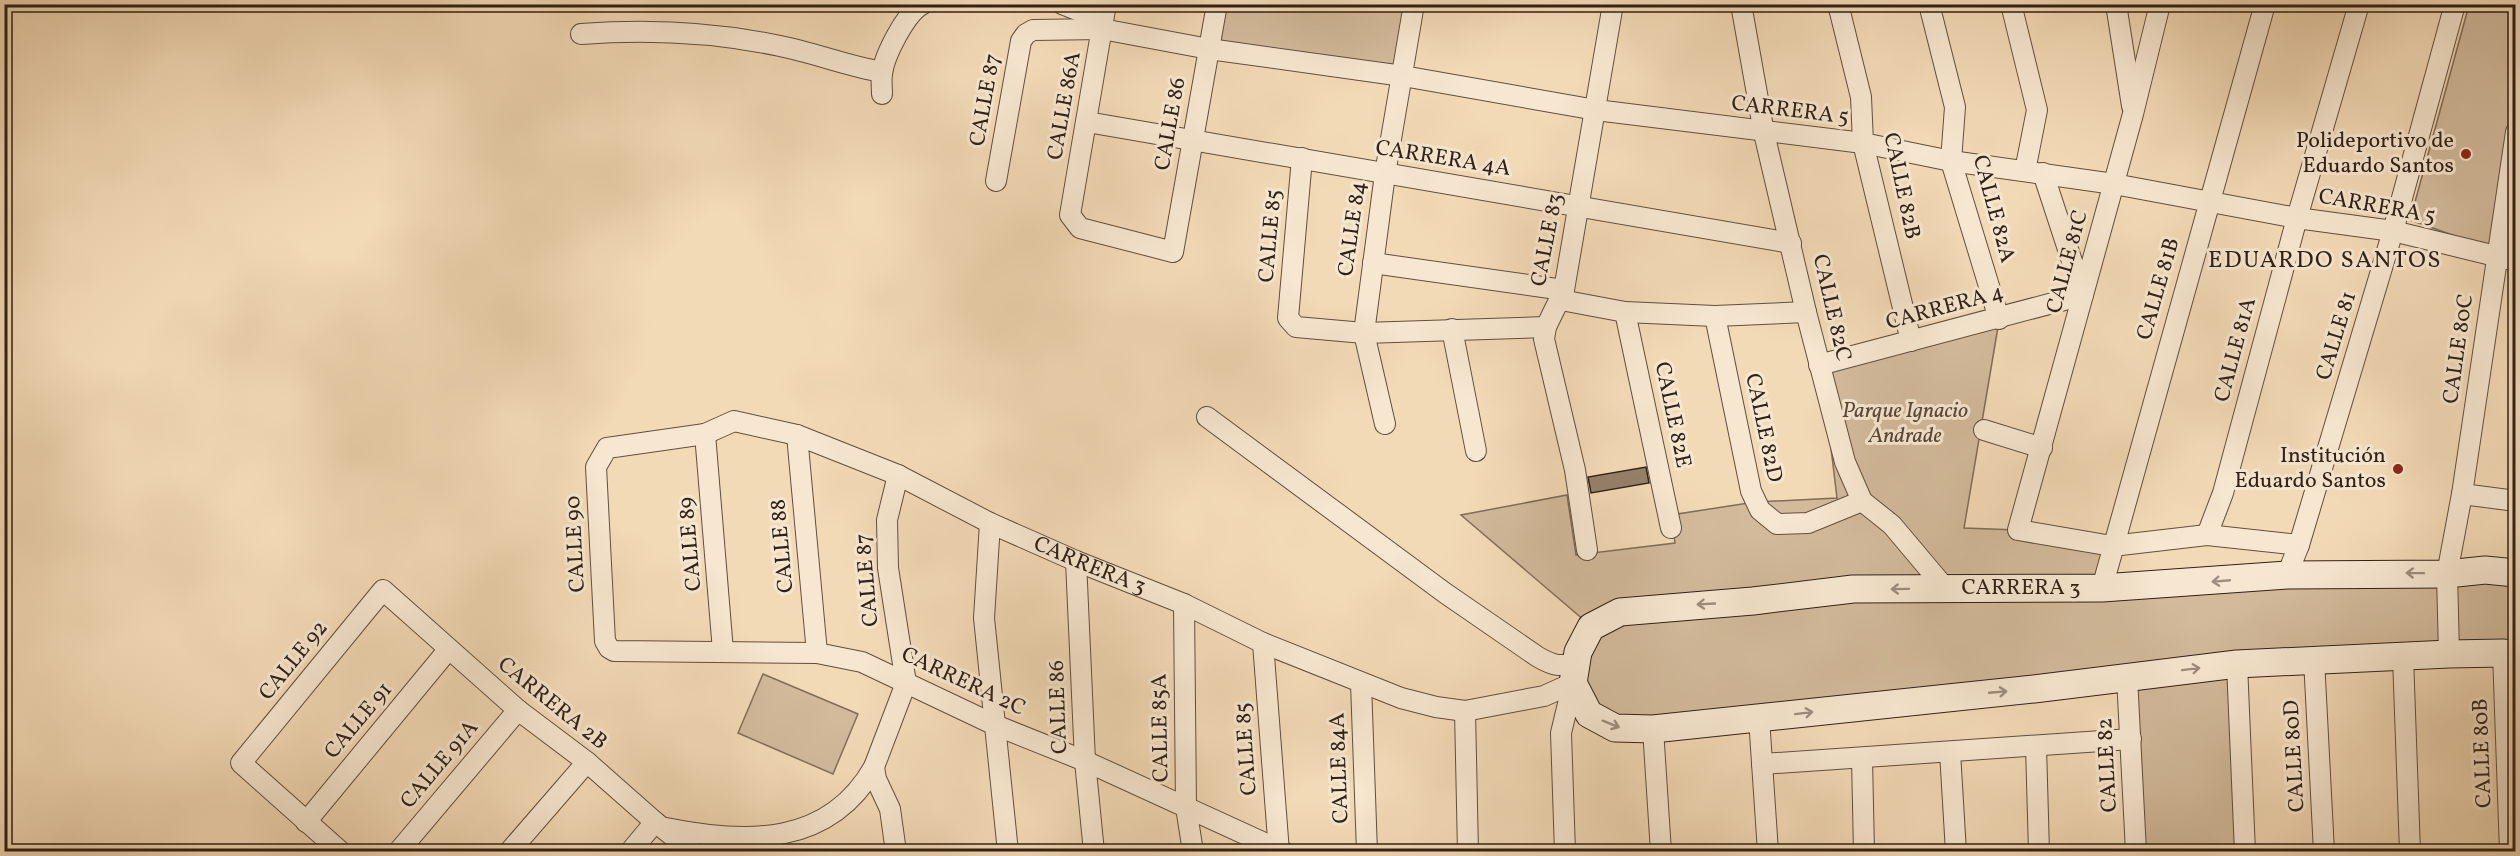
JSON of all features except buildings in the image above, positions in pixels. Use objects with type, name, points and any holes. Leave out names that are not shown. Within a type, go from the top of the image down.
[{"type":"main road","name":"CARRERA 3","points":[[1575,672],[1591,627],[1620,612],[1753,601],[1853,589],[2102,588],[2287,575],[2447,574],[2485,570],[2516,573]]},
{"type":"main road","points":[[1575,672],[1589,714],[1615,728],[1653,729],[2236,664],[2314,658],[2449,654],[2509,655]]},
{"type":"street","name":"CARRERA 5","points":[[1062,4],[1082,12],[1102,29],[1209,49],[1403,76],[1596,110],[1863,143],[1951,161],[2114,184],[2297,218],[2393,231],[2506,260]]},
{"type":"street","name":"CALLE 86A","points":[[1106,4],[1070,215],[1080,228],[1173,252]]},
{"type":"street","name":"CALLE 86","points":[[1173,252],[1191,140],[1217,4]]},
{"type":"street","name":"CALLE 84","points":[[1385,424],[1364,333],[1385,174],[1414,4]]},
{"type":"street","name":"CALLE 83","points":[[1545,327],[1563,295],[1613,4]]},
{"type":"street","name":"CALLE 82C","points":[[1741,4],[1764,132],[1819,365],[1845,462],[1862,501],[1892,525],[1945,588]]},
{"type":"street","name":"CALLE 82B","points":[[1838,4],[1861,97],[1863,143],[1911,341]]},
{"type":"street","name":"CALLE 82A","points":[[1929,4],[1955,107],[1951,161],[1999,319]]},
{"type":"street","points":[[2011,4],[2037,110],[2034,172],[2083,295]]},
{"type":"street","points":[[2116,4],[2133,114]]},
{"type":"street","name":"CALLE 81C","points":[[2112,546],[2019,530],[2133,114],[2160,4]]},
{"type":"street","name":"CALLE 81B","points":[[2102,588],[2265,4]]},
{"type":"street","name":"CALLE 81A","points":[[2207,535],[2223,493],[2297,218],[2359,4]]},
{"type":"street","name":"CALLE 81","points":[[2287,575],[2299,545],[2393,231],[2455,4]]},
{"type":"street","points":[[882,94],[882,72],[899,32],[916,6]]},
{"type":"street","name":"CALLE 87","points":[[996,181],[1021,41],[1033,30],[1102,29]]},
{"type":"street","points":[[581,34],[645,31],[716,35],[790,48],[882,72]]},
{"type":"street","name":"CARRERA 4A","points":[[1087,122],[1791,243]]},
{"type":"street","name":"CALLE 80C","points":[[2449,654],[2447,574],[2506,260],[2516,132]]},
{"type":"street","name":"CALLE 85","points":[[1302,158],[1288,318],[1296,327],[1364,333]]},
{"type":"street","points":[[1373,263],[1563,295],[1624,312],[1715,316],[1806,312]]},
{"type":"street","name":"CARRERA 4","points":[[1819,365],[2083,295]]},
{"type":"street","name":"CALLE 82E","points":[[1624,312],[1671,528]]},
{"type":"street","name":"CALLE 82D","points":[[1715,316],[1751,490],[1760,510],[1777,524],[1808,523],[1862,501]]},
{"type":"street","points":[[1364,333],[1545,327],[1544,339],[1575,470],[1587,550]]},
{"type":"street","points":[[1452,329],[1476,451]]},
{"type":"street","points":[[1208,417],[1445,593],[1538,657],[1554,665],[1567,666],[1575,672],[1561,733],[1565,852]]},
{"type":"street","name":"CARRERA 3","points":[[608,448],[705,434],[734,422],[797,435],[898,475],[990,523],[1076,561],[1184,604],[1263,643],[1361,683],[1436,708],[1465,711],[1544,696],[1575,672]]},
{"type":"street","points":[[1984,430],[2042,448]]},
{"type":"street","name":"CALLE 89","points":[[705,434],[723,651]]},
{"type":"street","name":"CALLE 88","points":[[797,435],[816,653]]},
{"type":"street","name":"CALLE 90","points":[[605,641],[597,467],[608,448]]},
{"type":"street","name":"CALLE 87","points":[[657,824],[734,839],[789,832],[832,815],[864,786],[874,767],[906,683],[888,568],[887,520],[898,475]]},
{"type":"street","points":[[2462,494],[2516,501]]},
{"type":"street","points":[[990,523],[984,618],[1008,852]]},
{"type":"street","points":[[2112,546],[2207,535],[2299,545]]},
{"type":"street","name":"CALLE 86","points":[[1076,561],[1085,762],[1094,852]]},
{"type":"street","name":"CARRERA 2B","points":[[383,590],[518,710],[587,762],[657,824],[693,852]]},
{"type":"street","name":"CALLE 92","points":[[306,822],[241,763],[383,590]]},
{"type":"street","name":"CALLE 85A","points":[[1184,604],[1186,807],[1193,852]]},
{"type":"street","name":"CARRERA 2C","points":[[605,641],[614,651],[816,653],[861,662],[995,725],[1085,762],[1281,851]]},
{"type":"street","name":"CALLE 85","points":[[1263,643],[1281,851]]},
{"type":"street","name":"CALLE 91","points":[[306,822],[448,650]]},
{"type":"street","name":"CALLE 80B","points":[[2509,655],[2510,852]]},
{"type":"street","points":[[2403,657],[2410,852]]},
{"type":"street","name":"CALLE 80D","points":[[2314,658],[2324,852]]},
{"type":"street","points":[[2236,664],[2245,852]]},
{"type":"street","name":"CALLE 82","points":[[2127,677],[2132,739],[2136,852]]},
{"type":"street","name":"CALLE 84A","points":[[1361,683],[1367,852]]},
{"type":"street","name":"CALLE 91A","points":[[398,852],[518,710]]},
{"type":"street","points":[[1465,711],[1468,852]]},
{"type":"street","points":[[1759,718],[1768,852]]},
{"type":"street","points":[[1653,729],[1660,852]]},
{"type":"street","points":[[1762,764],[2132,739]]},
{"type":"street","points":[[2036,746],[2039,852]]},
{"type":"street","points":[[1950,752],[1956,852]]},
{"type":"street","points":[[1862,758],[1864,852]]},
{"type":"street","points":[[509,852],[587,762]]},
{"type":"street","points":[[874,767],[876,779],[890,809],[896,852]]},
{"type":"street","points":[[306,822],[340,852]]},
{"type":"street","points":[[630,852],[657,824]]},
{"type":"green space","points":[[1220,5],[1412,5],[1401,72],[1212,47]]},
{"type":"green space","name":"Polideportivo de Eduardo Santos","points":[[2469,5],[2515,5],[2515,88],[2489,248],[2410,220]]},
{"type":"green space","name":"Parque Ignacio Andrade","points":[[1999,321],[1964,528],[2018,530],[2112,546],[2102,588],[2515,573],[2515,656],[2237,664],[2245,851],[2135,851],[2127,677],[1618,725],[1575,683],[1592,627],[1461,515],[1567,495],[1576,555],[1675,543],[1671,515],[1755,502],[1837,498],[1821,366]]},
{"type":"green space","points":[[763,674],[858,714],[833,774],[738,733]]},
{"type":"place","name":"Polideportivo de Eduardo Santos","points":[[2466,154]]},
{"type":"place","name":"Institución Eduardo Santos","points":[[2398,469]]},
{"type":"district","name":"EDUARDO SANTOS","points":[[2325,261]]}]
